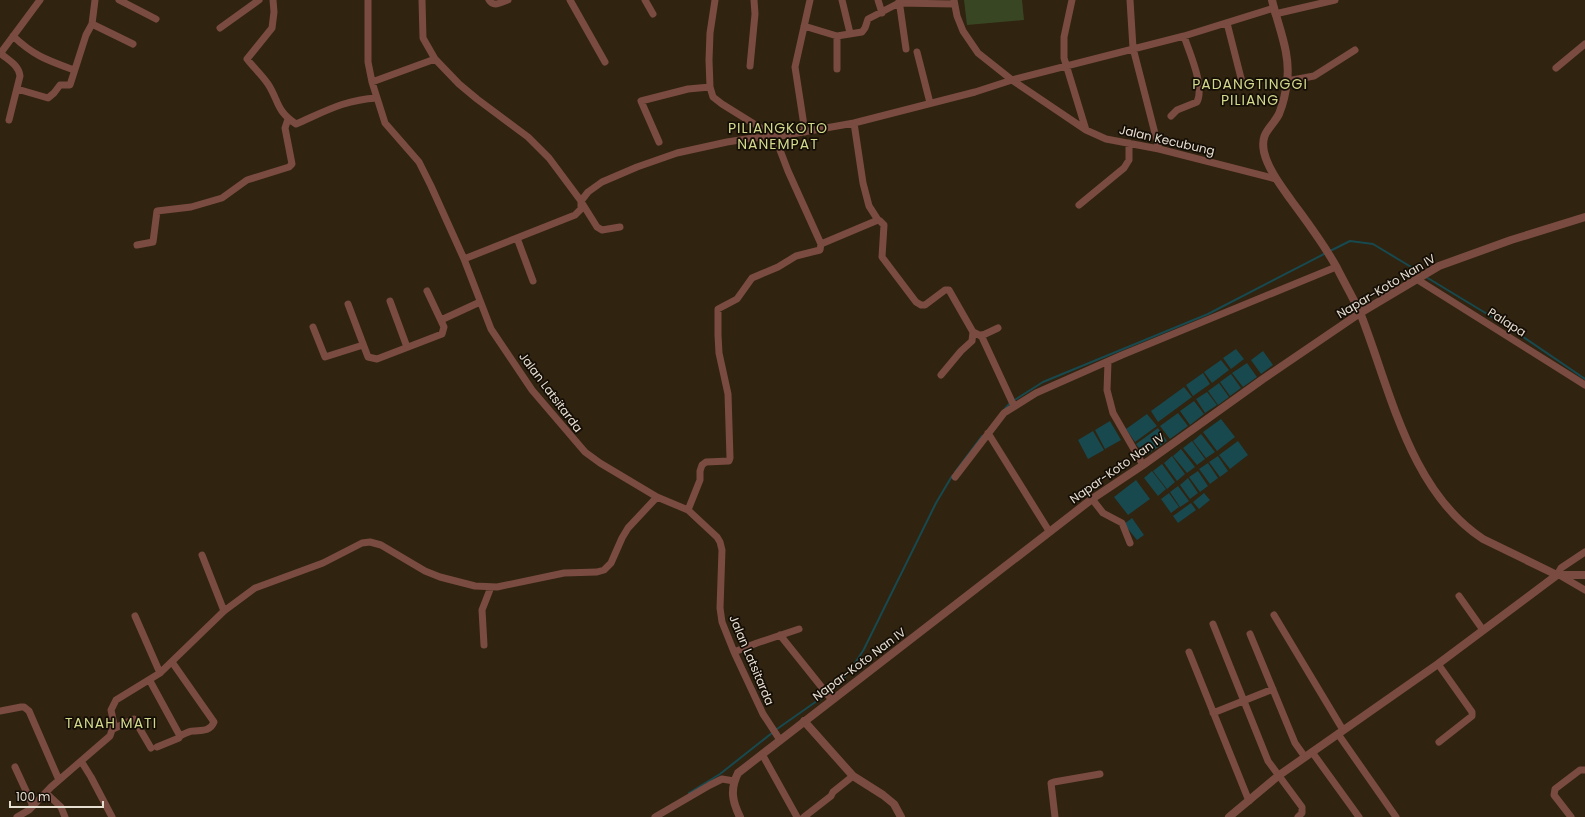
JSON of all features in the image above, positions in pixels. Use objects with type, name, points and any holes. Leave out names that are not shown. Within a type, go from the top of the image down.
[{"type":"street","points":[[9,120],[20,76],[18,69],[0,53],[40,0]]},
{"type":"street","points":[[17,89],[50,98],[60,85],[70,85],[86,35],[92,24],[96,0]]},
{"type":"street","points":[[119,0],[156,19]]},
{"type":"street","points":[[220,28],[259,0]]},
{"type":"street","points":[[272,0],[274,12],[272,28],[247,59],[268,84],[280,111],[288,119],[296,124],[337,105],[357,99],[377,98]]},
{"type":"street","name":"Jalan Latsitarda","points":[[368,0],[368,62],[372,82],[385,123],[413,155],[432,186],[464,259],[491,329],[532,390],[578,446],[600,463],[657,497],[690,507],[717,537],[722,550],[720,608],[725,631],[763,714],[780,740]]},
{"type":"street","points":[[422,0],[423,38],[435,59],[459,84],[528,137],[549,158],[582,202],[597,227],[602,230],[620,227]]},
{"type":"street","points":[[489,0],[494,5],[508,0]]},
{"type":"street","points":[[570,0],[605,62]]},
{"type":"street","points":[[645,0],[653,14]]},
{"type":"street","points":[[690,507],[700,480],[702,465],[706,462],[729,461],[730,458],[728,394],[719,353],[718,309],[737,299],[752,278],[778,267],[796,256],[820,250],[821,244],[788,171],[775,137],[712,97],[710,87],[710,33],[715,0]]},
{"type":"street","points":[[750,66],[755,14],[754,0]]},
{"type":"street","points":[[805,132],[795,67],[810,0]]},
{"type":"street","points":[[842,0],[850,33]]},
{"type":"street","points":[[878,0],[882,13]]},
{"type":"street","points":[[1072,0],[1064,37],[1064,58],[1086,130]]},
{"type":"street","points":[[1130,0],[1133,48],[1159,149]]},
{"type":"street","points":[[464,259],[575,216],[581,209],[582,202],[588,192],[602,182],[660,158],[727,142],[753,138],[775,137],[854,123],[975,92],[1012,80],[1133,48],[1184,36],[1274,7],[1335,0]]},
{"type":"street","points":[[804,26],[837,36],[862,32],[868,19],[882,13],[899,2],[954,2]]},
{"type":"street","points":[[899,2],[906,49]]},
{"type":"street","name":"Jalan Kecubung","points":[[954,2],[963,31],[978,53],[1012,80],[1086,130],[1106,139],[1159,149],[1276,179]]},
{"type":"street","points":[[1274,7],[1288,68],[1287,81],[1279,114],[1266,132],[1263,140],[1264,153],[1276,179],[1326,249],[1360,313],[1406,438],[1417,462],[1438,496],[1450,512],[1473,532],[1585,590]]},
{"type":"street","points":[[1227,23],[1242,82]]},
{"type":"street","points":[[92,24],[133,44]]},
{"type":"street","points":[[13,36],[26,49],[44,60],[74,70]]},
{"type":"street","points":[[837,36],[837,69]]},
{"type":"street","points":[[1171,116],[1177,110],[1197,102],[1199,98],[1198,78],[1184,36]]},
{"type":"street","points":[[1556,68],[1585,44]]},
{"type":"street","points":[[1287,81],[1314,76],[1355,50]]},
{"type":"street","points":[[917,52],[930,103]]},
{"type":"street","points":[[372,82],[435,59]]},
{"type":"street","points":[[659,142],[641,101],[688,89],[710,87]]},
{"type":"street","points":[[137,246],[153,242],[156,213],[158,211],[191,207],[222,198],[247,180],[289,167],[292,164],[284,128],[288,119]]},
{"type":"street","points":[[854,123],[863,183],[869,206],[878,220],[884,225],[881,253],[883,260],[916,302],[921,305],[925,304],[945,290],[949,290],[974,332],[981,335],[1012,403]]},
{"type":"street","points":[[1079,205],[1124,168],[1129,160],[1129,143]]},
{"type":"street","name":"Napar-Koto Nan IV","points":[[734,781],[738,773],[1049,531],[1263,379],[1360,313],[1439,266],[1511,240],[1585,217]]},
{"type":"street","points":[[821,244],[878,220]]},
{"type":"street","points":[[518,238],[533,281]]},
{"type":"street","points":[[955,477],[1012,403],[1336,267]]},
{"type":"street","name":"Palapa","points":[[1422,277],[1585,385]]},
{"type":"street","points":[[348,304],[368,356],[377,359],[442,334],[444,327],[427,291]]},
{"type":"street","points":[[390,301],[408,347]]},
{"type":"street","points":[[441,320],[480,302]]},
{"type":"street","points":[[313,327],[325,357],[363,345]]},
{"type":"street","points":[[981,335],[998,328]]},
{"type":"street","points":[[941,375],[961,351],[972,341],[974,332]]},
{"type":"street","points":[[1108,362],[1107,390],[1113,413],[1143,465]]},
{"type":"street","points":[[988,433],[1049,531]]},
{"type":"street","points":[[16,817],[27,815],[33,806],[59,780],[107,739],[113,730],[114,721],[111,710],[114,702],[160,674],[224,611],[255,588],[323,563],[362,544],[370,542],[381,545],[413,565],[440,577],[475,586],[491,587],[564,573],[587,573],[604,570],[611,563],[628,528],[657,497]]},
{"type":"street","points":[[1092,499],[1105,514],[1122,523],[1130,543]]},
{"type":"street","points":[[1559,576],[1561,568],[1585,552]]},
{"type":"street","points":[[202,555],[224,611]]},
{"type":"street","points":[[1229,817],[1278,776],[1438,664],[1559,576],[1585,575]]},
{"type":"street","points":[[484,645],[482,610],[491,587]]},
{"type":"street","points":[[1459,596],[1483,630]]},
{"type":"street","points":[[1274,615],[1341,732],[1396,817]]},
{"type":"street","points":[[135,616],[160,674]]},
{"type":"street","points":[[1213,624],[1268,761],[1302,807],[1302,813],[1298,817]]},
{"type":"street","points":[[734,652],[800,629]]},
{"type":"street","points":[[1250,634],[1295,743],[1309,755],[1359,817]]},
{"type":"street","points":[[780,635],[832,700]]},
{"type":"street","points":[[1189,652],[1249,800]]},
{"type":"street","points":[[113,730],[134,719],[154,747],[179,738],[180,736],[194,730],[199,732],[209,729],[214,722],[172,662]]},
{"type":"street","points":[[1438,664],[1472,712],[1472,716],[1439,742]]},
{"type":"street","points":[[150,681],[180,736]]},
{"type":"street","points":[[1213,713],[1273,689]]},
{"type":"street","points":[[0,711],[24,707],[29,711],[59,780]]},
{"type":"street","points":[[804,721],[853,776],[892,801],[901,817]]},
{"type":"street","points":[[762,754],[797,817]]},
{"type":"street","points":[[81,762],[91,777],[112,817]]},
{"type":"street","points":[[15,767],[33,806]]},
{"type":"street","points":[[1571,817],[1554,795],[1554,792],[1555,789],[1580,770],[1585,770]]},
{"type":"street","points":[[1055,817],[1051,784],[1054,782],[1100,774]]},
{"type":"street","points":[[804,817],[831,796],[833,792],[853,776]]},
{"type":"street","points":[[655,817],[722,779],[734,781],[732,794],[733,804],[740,817]]},
{"type":"street","points":[[46,793],[61,807],[65,817]]},
{"type":"green space","points":[[964,0],[1022,0],[1024,20],[967,25]]},
{"type":"water","points":[[1236,349],[1244,359],[1231,369],[1223,358]]},
{"type":"water","points":[[1263,351],[1273,365],[1261,374],[1251,360]]},
{"type":"water","points":[[1221,360],[1229,370],[1212,383],[1204,372]]},
{"type":"water","points":[[1247,363],[1257,377],[1243,387],[1232,373]]},
{"type":"water","points":[[1203,373],[1210,384],[1193,396],[1186,385]]},
{"type":"water","points":[[1231,374],[1241,388],[1230,396],[1220,382]]},
{"type":"water","points":[[1219,383],[1229,397],[1218,405],[1208,391]]},
{"type":"water","points":[[1184,387],[1192,397],[1158,422],[1151,411]]},
{"type":"water","points":[[1207,392],[1217,405],[1205,413],[1196,399]]},
{"type":"water","points":[[1194,401],[1204,414],[1190,425],[1180,411]]},
{"type":"water","points":[[1178,413],[1188,426],[1170,439],[1160,426]]},
{"type":"water","points":[[1147,414],[1157,426],[1135,442],[1126,429]]},
{"type":"water","points":[[1221,419],[1235,437],[1217,451],[1203,432]]},
{"type":"water","points":[[1110,421],[1121,440],[1105,449],[1095,430]]},
{"type":"water","points":[[1158,428],[1167,441],[1145,456],[1136,444]]},
{"type":"water","points":[[1093,431],[1104,450],[1088,459],[1078,440]]},
{"type":"water","points":[[1201,434],[1215,452],[1206,458],[1193,441]]},
{"type":"water","points":[[1192,441],[1205,459],[1197,465],[1183,448]]},
{"type":"water","points":[[1238,441],[1248,455],[1230,469],[1219,455]]},
{"type":"water","points":[[1181,449],[1195,467],[1187,473],[1173,456]]},
{"type":"water","points":[[1172,456],[1185,474],[1177,481],[1164,463]]},
{"type":"water","points":[[1218,456],[1228,471],[1220,477],[1209,462]]},
{"type":"water","points":[[1208,463],[1218,478],[1210,484],[1199,469]]},
{"type":"water","points":[[1162,464],[1175,482],[1167,489],[1153,471]]},
{"type":"water","points":[[1152,471],[1166,489],[1158,496],[1144,478]]},
{"type":"water","points":[[1198,471],[1208,486],[1200,492],[1189,477]]},
{"type":"water","points":[[1188,478],[1198,493],[1190,499],[1180,485]]},
{"type":"water","points":[[1136,480],[1150,499],[1128,515],[1114,497]]},
{"type":"water","points":[[1178,486],[1189,501],[1180,507],[1170,492]]},
{"type":"water","points":[[1169,493],[1179,507],[1171,513],[1161,499]]},
{"type":"water","points":[[1204,493],[1210,500],[1199,509],[1193,502]]},
{"type":"water","points":[[1191,503],[1196,510],[1178,523],[1173,516]]},
{"type":"water","points":[[1132,518],[1144,535],[1137,540],[1124,524]]},
{"type":"waterway","points":[[1330,251],[1350,241],[1373,244],[1421,273]]},
{"type":"waterway","points":[[1003,411],[1010,403],[1043,382],[1208,314],[1326,253]]},
{"type":"waterway","points":[[1426,277],[1507,326],[1585,379]]},
{"type":"waterway","points":[[955,472],[982,436]]},
{"type":"waterway","points":[[830,692],[845,677],[864,649],[936,503],[952,476]]},
{"type":"waterway","points":[[777,729],[824,696]]},
{"type":"waterway","points":[[689,793],[720,774],[772,733]]},
{"type":"district","name":"PADANGTINGGI PILIANG","points":[[1250,92]]},
{"type":"district","name":"PILIANGKOTO NANEMPAT","points":[[778,136]]},
{"type":"district","name":"TANAH MATI","points":[[111,723]]}]
